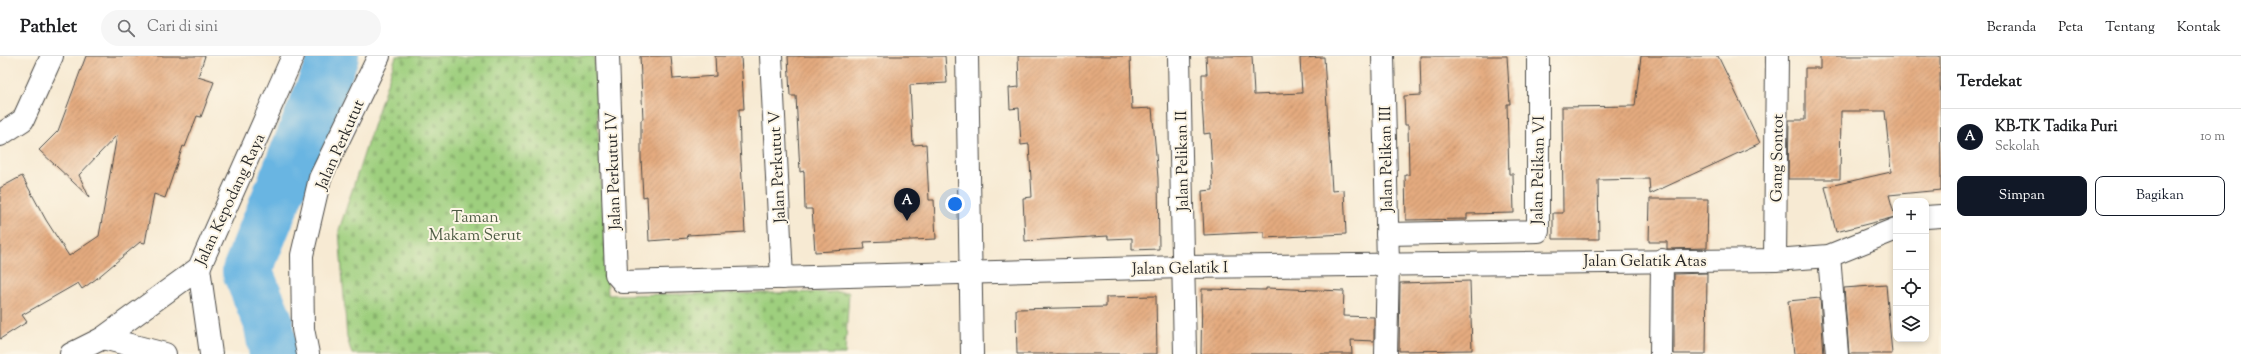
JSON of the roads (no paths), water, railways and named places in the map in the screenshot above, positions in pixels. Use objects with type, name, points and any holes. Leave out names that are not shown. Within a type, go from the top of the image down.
[{"type":"street","points":[[0,135],[23,120],[52,56]]},
{"type":"street","name":"Jalan Kepodang Raya","points":[[71,354],[103,338],[199,268],[293,56]]},
{"type":"street","name":"Jalan Perkutut","points":[[308,354],[303,329],[302,255],[320,178],[379,56]]},
{"type":"street","name":"Jalan Perkutut IV","points":[[608,56],[616,274],[623,282]]},
{"type":"street","name":"Jalan Perkutut V","points":[[771,56],[782,278]]},
{"type":"street","points":[[967,56],[972,273],[972,354]]},
{"type":"street","name":"Jalan Pelikan II","points":[[1179,56],[1185,354]]},
{"type":"street","name":"Jalan Pelikan III","points":[[1383,56],[1388,263],[1386,354]]},
{"type":"street","name":"Jalan Pelikan VI","points":[[1387,234],[1538,231],[1538,56]]},
{"type":"street","name":"Gang Sontot","points":[[1775,260],[1777,56]]},
{"type":"street","points":[[1929,217],[1941,216]]},
{"type":"street","name":"Jalan Gelatik Atas","points":[[1388,263],[1775,260],[1829,256],[1893,230]]},
{"type":"street","points":[[1829,256],[1836,354]]},
{"type":"street","points":[[1661,354],[1662,260]]},
{"type":"street","name":"Jalan Gelatik I","points":[[623,282],[1388,263]]},
{"type":"street","points":[[199,268],[211,354]]},
{"type":"street","points":[[103,338],[164,354]]},
{"type":"waterway","points":[[274,354],[268,321],[247,271],[334,56]]},
{"type":"place","name":"KB-TK Tadika Puri","points":[[907,221]]},
{"type":"park label","name":"Taman Makam Serut","points":[[475,225]]}]
